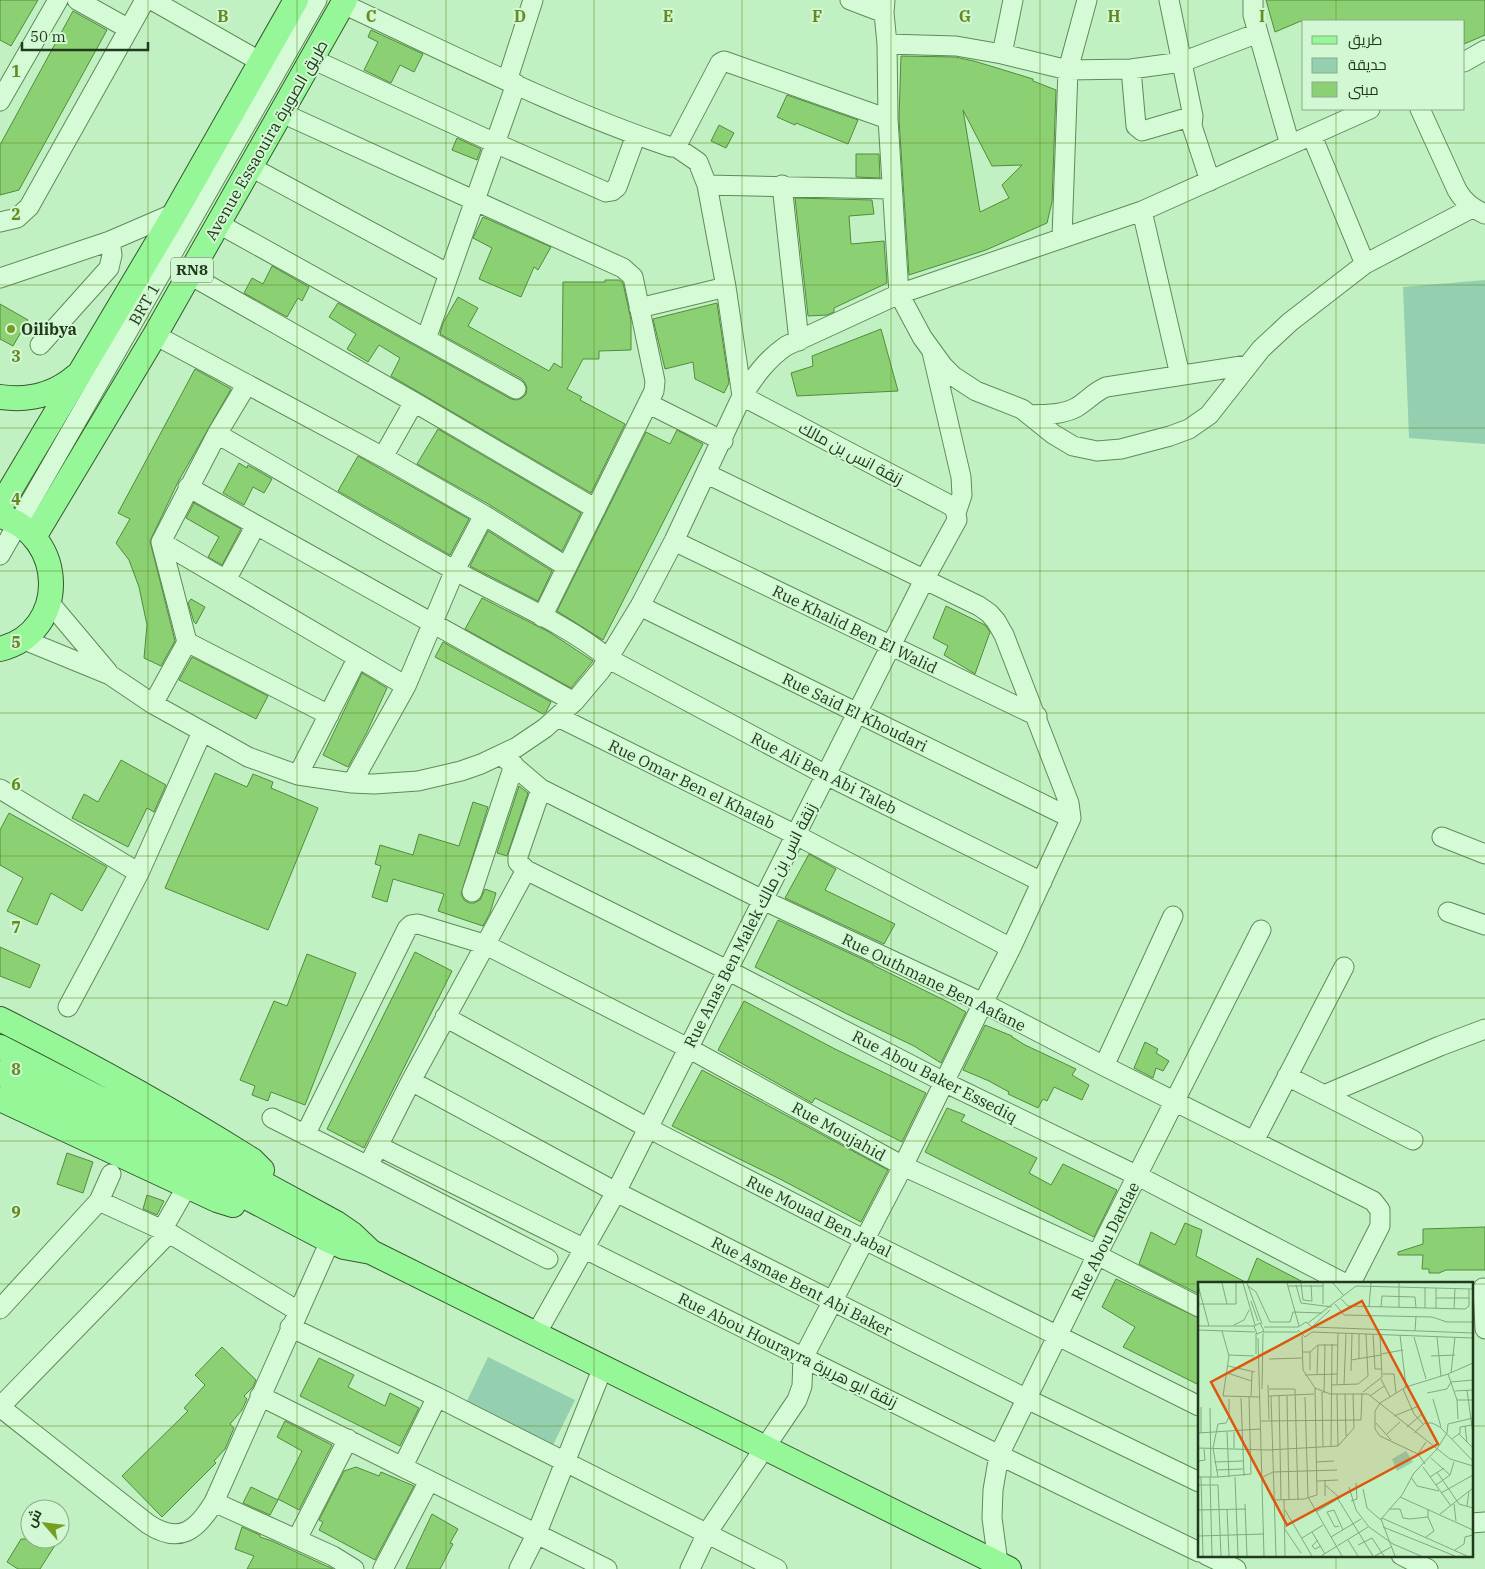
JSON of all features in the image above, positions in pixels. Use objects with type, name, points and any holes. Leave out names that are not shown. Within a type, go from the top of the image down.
[{"type":"main road","name":"RN8","points":[[0,507],[175,213],[296,0]]},
{"type":"main road","name":"Avenue Essaouira طريق الصويرة","points":[[17,526],[155,335],[344,2]]},
{"type":"main road","points":[[0,397],[14,399],[42,395],[68,383],[79,373]]},
{"type":"main road","points":[[0,649],[22,639],[41,619],[49,602],[50,568],[46,557],[17,526]]},
{"type":"main road","points":[[0,1019],[87,1065],[241,1154],[261,1169],[272,1200]]},
{"type":"main road","points":[[0,1047],[272,1200],[330,1241],[344,1247],[371,1252]]},
{"type":"main road","points":[[0,1073],[272,1200],[344,1228],[371,1252],[1003,1566]]},
{"type":"main road","points":[[0,1099],[217,1200],[243,1207],[272,1200]]},
{"type":"street","points":[[0,100],[58,0]]},
{"type":"street","points":[[77,0],[129,29]]},
{"type":"street","points":[[0,222],[18,218],[29,208],[145,0]]},
{"type":"street","points":[[152,0],[261,62]]},
{"type":"street","name":"BRT 1","points":[[0,555],[317,0]]},
{"type":"street","points":[[426,339],[495,143],[533,0]]},
{"type":"street","points":[[850,0],[884,7],[887,44],[891,189],[899,294],[909,316],[943,366],[965,384],[976,391],[1012,404],[1031,414],[1053,434],[1073,446],[1097,451],[1121,449],[1180,433],[1198,424],[1218,404],[1261,349],[1285,326],[1365,264],[1478,211],[1462,199],[1456,190],[1420,110]]},
{"type":"street","points":[[1002,54],[1013,0]]},
{"type":"street","points":[[1062,238],[1068,70],[1087,0]]},
{"type":"street","points":[[1169,0],[1193,116],[1192,126],[1210,181]]},
{"type":"street","points":[[1253,0],[1253,15],[1290,145]]},
{"type":"street","points":[[344,2],[512,82],[636,135],[676,147],[698,162],[707,184],[726,287],[742,396]]},
{"type":"street","points":[[887,44],[956,46],[1002,54],[1068,70],[1131,69],[1182,62],[1258,33]]},
{"type":"street","points":[[1465,61],[1485,50]]},
{"type":"street","points":[[312,59],[606,192],[612,191],[617,187],[636,135]]},
{"type":"street","points":[[676,147],[720,64],[724,61],[888,119]]},
{"type":"street","points":[[1131,69],[1136,126],[1142,131],[1193,116]]},
{"type":"street","points":[[22,639],[110,675],[153,704],[248,757],[298,775],[352,783],[381,784],[418,781],[508,760],[574,702],[609,659],[640,606],[674,541],[723,441],[742,396],[765,363],[786,346],[899,294],[1142,211],[1368,110]]},
{"type":"street","points":[[282,112],[627,270],[634,280],[654,381],[654,391],[542,617]]},
{"type":"street","points":[[1312,136],[1365,264]]},
{"type":"street","points":[[251,167],[449,274]]},
{"type":"street","points":[[707,184],[891,189]]},
{"type":"street","points":[[782,185],[799,341]]},
{"type":"street","points":[[1142,211],[1180,375]]},
{"type":"street","points":[[1,283],[110,241],[175,213]]},
{"type":"street","points":[[218,224],[516,389]]},
{"type":"street","points":[[40,345],[109,268],[112,255],[110,241]]},
{"type":"street","points":[[190,275],[414,402],[596,509]]},
{"type":"street","points":[[639,308],[726,287]]},
{"type":"street","points":[[155,335],[383,457],[484,515],[567,566]]},
{"type":"street","name":"Rue Anas Ben Malek زنقة انس بن مالك","points":[[536,1334],[616,1192],[890,646],[957,520],[956,513],[962,495],[961,477],[932,352]]},
{"type":"street","points":[[1031,414],[1069,411],[1097,391],[1106,387],[1248,365]]},
{"type":"street","points":[[153,704],[187,642],[162,542],[188,487],[247,384]]},
{"type":"street","name":"زنقة انس بن مالك","points":[[742,396],[946,503],[953,507],[956,513]]},
{"type":"street","points":[[383,457],[414,402]]},
{"type":"street","points":[[649,404],[723,441]]},
{"type":"street","name":"Rue Ali Ben Abi Taleb","points":[[217,434],[455,570],[542,617],[597,649],[609,659],[826,775],[1042,882]]},
{"type":"street","points":[[690,1569],[707,1533],[797,1400],[802,1386],[803,1358],[904,1166],[982,1003],[1011,948],[1071,818],[1069,803],[1037,716],[1004,635],[989,613],[979,606],[707,474]]},
{"type":"street","points":[[188,487],[574,702]]},
{"type":"street","points":[[352,783],[406,686],[455,570],[484,515]]},
{"type":"street","points":[[226,580],[256,525]]},
{"type":"street","name":"Rue Khalid Ben El Walid","points":[[674,541],[1037,716]]},
{"type":"street","points":[[162,542],[357,659],[406,686]]},
{"type":"street","points":[[49,602],[110,675]]},
{"type":"street","name":"Rue Said El Khoudari","points":[[640,606],[1071,818]]},
{"type":"street","points":[[187,642],[329,715]]},
{"type":"street","points":[[298,775],[357,659]]},
{"type":"street","name":"Rue Omar Ben el Khatab","points":[[558,718],[796,835],[1011,948]]},
{"type":"street","points":[[68,1007],[139,873],[202,732]]},
{"type":"street","points":[[472,892],[508,760]]},
{"type":"street","name":"Rue Outhmane Ben Aafane","points":[[508,760],[541,790],[763,900],[982,1003],[1373,1201],[1380,1210],[1380,1226],[1352,1282]]},
{"type":"street","points":[[0,789],[139,873]]},
{"type":"street","points":[[368,1166],[410,1081],[526,870],[520,865],[518,856],[541,790]]},
{"type":"street","points":[[1442,837],[1485,854]]},
{"type":"street","name":"Rue Abou Baker Essediq","points":[[526,870],[727,970],[944,1082],[1138,1176],[1342,1282]]},
{"type":"street","points":[[1448,912],[1485,924]]},
{"type":"street","points":[[1104,1066],[1173,916]]},
{"type":"street","name":"Rue Moujahid","points":[[305,1135],[408,926],[418,924],[484,944],[688,1048],[904,1166],[1097,1255],[1198,1306]]},
{"type":"street","name":"Rue Abou Dardae","points":[[1003,1566],[992,1518],[993,1490],[999,1455],[1097,1255],[1261,930]]},
{"type":"street","points":[[1254,1141],[1344,967]]},
{"type":"street","name":"Rue Mouad Ben Jabal","points":[[445,1018],[648,1128],[865,1240],[1198,1406]]},
{"type":"street","points":[[1324,1095],[1485,1029]]},
{"type":"street","points":[[1287,1076],[1413,1140]]},
{"type":"street","name":"Rue Asmae Bent Abi Baker","points":[[410,1081],[616,1192],[1026,1398],[1198,1482]]},
{"type":"street","points":[[272,1118],[548,1259]]},
{"type":"street","name":"Rue Abou Hourayra زنقة ابو هريرة","points":[[378,1146],[999,1455],[1198,1552]]},
{"type":"street","points":[[0,1309],[99,1201],[111,1174]]},
{"type":"street","points":[[182,1194],[166,1231],[0,1407],[159,1531],[172,1534],[185,1533],[205,1517],[214,1502],[330,1241]]},
{"type":"street","points":[[99,1201],[166,1231],[294,1319],[437,1397],[777,1569]]},
{"type":"street","points":[[1480,1288],[1485,1329]]},
{"type":"street","points":[[519,1569],[536,1535],[602,1367]]},
{"type":"street","points":[[260,1396],[607,1569]]},
{"type":"street","points":[[403,1466],[437,1397]]},
{"type":"street","points":[[297,1539],[348,1439]]},
{"type":"street","points":[[383,1569],[429,1481]]},
{"type":"street","points":[[214,1502],[333,1556],[354,1569]]},
{"type":"street","points":[[1472,1523],[1485,1522]]},
{"type":"street","points":[[1209,1556],[1231,1563]]},
{"type":"street","points":[[1403,1556],[1428,1569]]},
{"type":"green space","points":[[1485,280],[1485,444],[1409,438],[1403,287]]},
{"type":"green space","points":[[488,1357],[575,1400],[552,1447],[466,1403]]},
{"type":"building","points":[[0,0],[38,0],[11,46],[0,40]]},
{"type":"building","points":[[1266,0],[1485,0],[1485,35],[1465,44],[1465,20],[1302,20],[1275,32]]},
{"type":"building","points":[[73,11],[107,30],[19,190],[0,195],[0,145]]},
{"type":"building","points":[[371,30],[423,54],[414,72],[400,65],[391,83],[364,70],[378,42],[368,37]]},
{"type":"building","points":[[901,56],[955,57],[974,61],[1033,79],[1033,81],[1056,90],[1052,202],[1047,223],[986,250],[909,275],[899,119]],"holes":[[[963,110],[992,166],[1022,165],[1002,185],[1009,198],[980,212]]]},
{"type":"building","points":[[787,95],[858,120],[848,144],[777,117]]},
{"type":"building","points":[[719,125],[734,133],[726,148],[711,141]]},
{"type":"building","points":[[457,138],[481,149],[477,160],[452,150]]},
{"type":"building","points":[[856,154],[879,154],[880,178],[856,177]]},
{"type":"building","points":[[795,198],[872,200],[874,214],[849,216],[851,244],[884,241],[887,283],[834,308],[834,312],[827,315],[808,316]]},
{"type":"building","points":[[483,217],[551,247],[538,270],[534,267],[521,297],[479,279],[492,248],[473,238]]},
{"type":"building","points":[[272,266],[309,287],[302,301],[298,298],[287,317],[244,293],[252,278],[263,284]]},
{"type":"building","points":[[605,280],[619,280],[623,283],[631,320],[631,350],[599,351],[599,359],[583,359],[567,389],[582,397],[580,400],[625,424],[591,493],[391,376],[400,358],[379,345],[368,362],[347,349],[356,334],[329,317],[338,303],[511,399],[517,400],[526,394],[527,388],[522,379],[440,334],[443,323],[458,297],[478,308],[468,326],[549,371],[554,363],[562,368],[563,282],[605,282]]},
{"type":"building","points":[[717,303],[729,383],[724,393],[695,379],[693,362],[665,369],[653,319]]},
{"type":"building","name":"Oilibya","points":[[0,304],[28,320],[13,346],[0,339]]},
{"type":"building","points":[[881,329],[898,391],[797,396],[791,373],[813,366],[812,356]]},
{"type":"building","points":[[195,369],[231,389],[178,482],[150,541],[175,641],[161,666],[144,658],[147,625],[139,587],[129,560],[116,543],[130,519],[118,513]]},
{"type":"building","points":[[438,429],[581,513],[562,551],[490,505],[417,464]]},
{"type":"building","points":[[677,430],[703,444],[603,640],[557,611],[646,432],[670,444]]},
{"type":"building","points":[[358,456],[469,519],[450,555],[338,491]]},
{"type":"building","points":[[239,463],[247,468],[248,465],[272,479],[264,493],[253,487],[244,505],[223,493]]},
{"type":"building","points":[[194,503],[241,529],[222,565],[208,557],[219,537],[186,518]]},
{"type":"building","points":[[488,531],[552,571],[538,601],[470,566]]},
{"type":"building","points":[[482,598],[549,632],[593,661],[571,688],[465,629]]},
{"type":"building","points":[[191,599],[205,607],[196,624],[188,603]]},
{"type":"building","points":[[946,606],[985,625],[990,632],[975,674],[944,655],[948,646],[933,638]]},
{"type":"building","points":[[443,642],[551,702],[546,712],[543,714],[435,657]]},
{"type":"building","points":[[192,657],[268,696],[256,719],[179,680]]},
{"type":"building","points":[[362,673],[387,688],[367,732],[348,767],[323,755]]},
{"type":"building","points":[[121,760],[166,785],[154,812],[147,808],[128,847],[72,818],[84,794],[98,802]]},
{"type":"building","points":[[215,773],[247,787],[253,774],[273,782],[271,788],[318,808],[268,930],[165,888]]},
{"type":"building","points":[[519,786],[528,793],[507,856],[497,853]]},
{"type":"building","points":[[473,802],[488,807],[461,894],[464,900],[474,903],[480,900],[485,889],[496,893],[490,913],[483,926],[438,911],[444,894],[393,879],[387,902],[372,897],[381,866],[375,864],[380,845],[413,855],[419,834],[459,846]]},
{"type":"building","points":[[9,813],[107,867],[82,911],[51,893],[37,925],[7,911],[23,878],[0,865],[0,830]]},
{"type":"building","points":[[809,854],[836,869],[825,890],[895,924],[884,944],[785,898]]},
{"type":"building","points":[[778,920],[873,964],[966,1012],[941,1063],[914,1046],[755,967]]},
{"type":"building","points":[[0,947],[40,965],[30,988],[0,976]]},
{"type":"building","points":[[415,952],[452,971],[364,1148],[327,1129]]},
{"type":"building","points":[[307,954],[356,973],[305,1105],[271,1092],[268,1101],[252,1095],[255,1086],[240,1080],[274,1001],[287,1006]]},
{"type":"building","points":[[744,1001],[835,1049],[926,1093],[902,1142],[815,1098],[812,1103],[718,1050]]},
{"type":"building","points":[[985,1025],[1012,1036],[1025,1045],[1076,1069],[1072,1075],[1089,1085],[1082,1100],[1054,1087],[1047,1101],[1043,1099],[1038,1108],[1008,1094],[1009,1092],[989,1081],[963,1070]]},
{"type":"building","points":[[1145,1042],[1158,1049],[1156,1053],[1169,1061],[1163,1071],[1156,1068],[1153,1078],[1134,1068]]},
{"type":"building","points":[[702,1070],[888,1170],[861,1222],[780,1179],[672,1126]]},
{"type":"building","points":[[947,1108],[965,1115],[961,1121],[1037,1158],[1029,1173],[1051,1185],[1063,1164],[1117,1190],[1094,1237],[925,1152]]},
{"type":"building","points":[[67,1153],[93,1162],[83,1193],[57,1184]]},
{"type":"building","points":[[147,1195],[164,1201],[157,1215],[143,1209]]},
{"type":"building","points":[[1185,1223],[1202,1230],[1196,1256],[1245,1282],[1198,1282],[1198,1294],[1139,1264],[1151,1232],[1175,1245]]},
{"type":"building","points":[[1485,1227],[1485,1270],[1446,1270],[1439,1273],[1429,1273],[1429,1269],[1422,1269],[1423,1255],[1398,1255],[1398,1252],[1423,1244],[1423,1229]]},
{"type":"building","points":[[1257,1258],[1303,1282],[1247,1282]]},
{"type":"building","points":[[1116,1279],[1198,1318],[1198,1384],[1123,1347],[1135,1327],[1102,1307]]},
{"type":"building","points":[[222,1347],[256,1380],[253,1387],[244,1396],[247,1399],[242,1410],[230,1424],[234,1428],[225,1449],[214,1461],[216,1463],[162,1517],[122,1476],[188,1411],[184,1408],[205,1385],[195,1375]]},
{"type":"building","points":[[319,1358],[354,1375],[348,1387],[385,1406],[390,1393],[419,1408],[400,1446],[300,1396]]},
{"type":"building","points":[[285,1421],[332,1445],[299,1510],[278,1499],[302,1451],[277,1437]]},
{"type":"building","points":[[356,1467],[379,1476],[381,1472],[414,1486],[375,1560],[319,1530],[323,1522],[319,1520],[344,1471]]},
{"type":"building","points":[[251,1487],[278,1500],[270,1515],[243,1503]]},
{"type":"building","points":[[432,1514],[458,1529],[450,1543],[453,1544],[440,1569],[406,1569]]},
{"type":"building","points":[[242,1527],[260,1535],[260,1537],[333,1569],[247,1569],[254,1556],[235,1549]]},
{"type":"building","points":[[20,1541],[20,1549],[53,1549],[40,1569],[18,1569],[7,1562]]},
{"type":"place","name":"Oilibya","points":[[11,329]]}]
